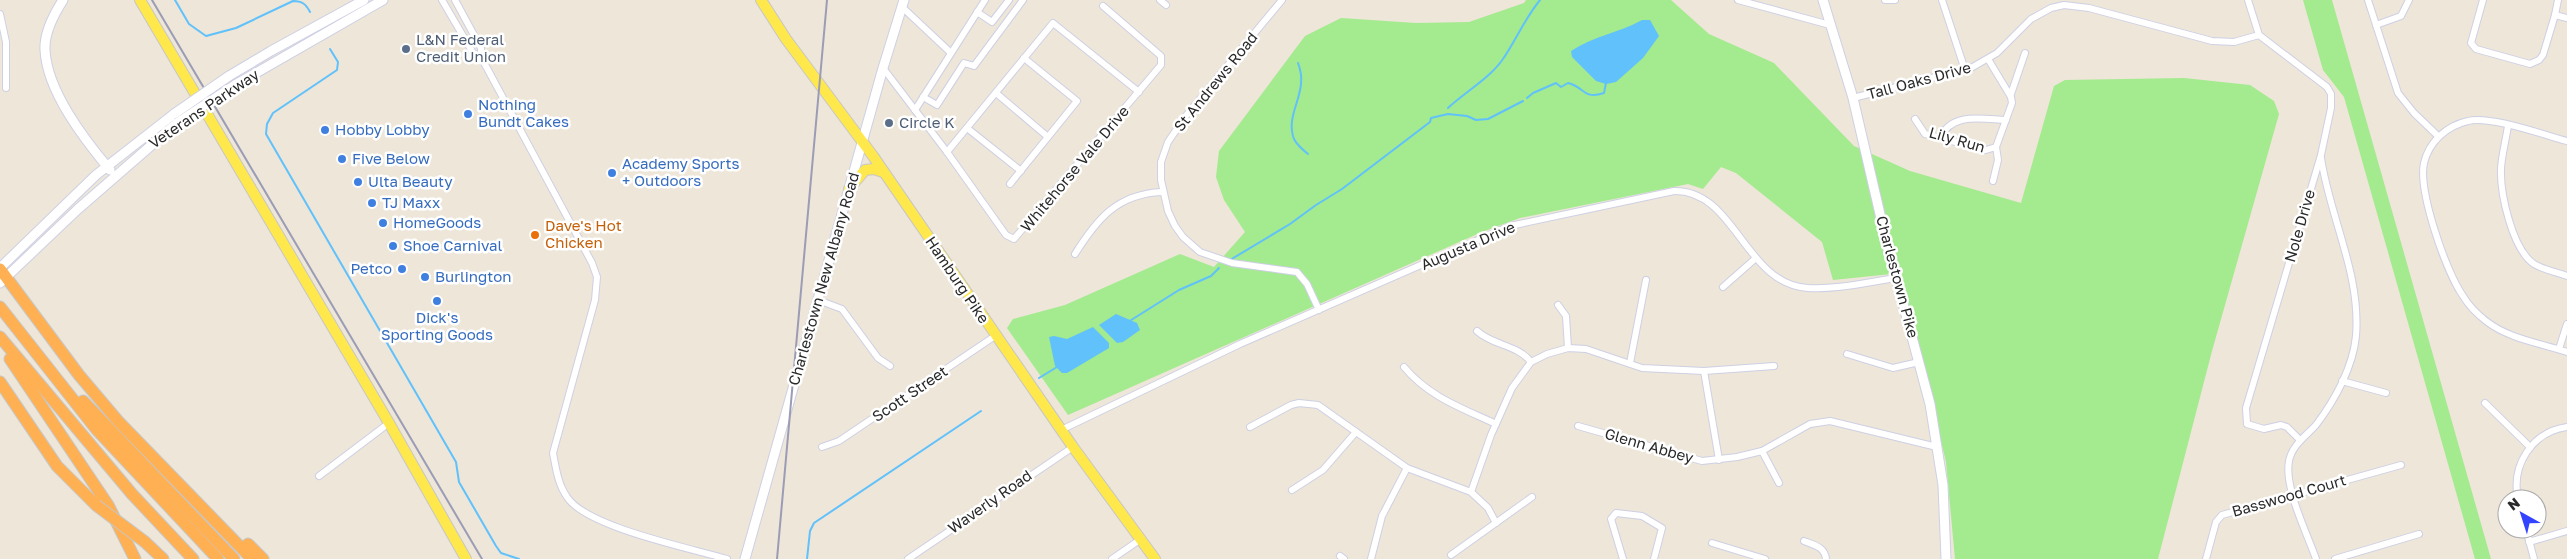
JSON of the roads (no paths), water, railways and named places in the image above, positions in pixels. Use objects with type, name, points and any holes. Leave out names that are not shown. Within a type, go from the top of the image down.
[{"type":"highway","points":[[1,276],[79,374],[153,459],[252,559]]},
{"type":"highway","points":[[0,307],[97,430],[218,559]]},
{"type":"highway","points":[[15,327],[113,434],[234,559]]},
{"type":"highway","points":[[0,337],[132,494],[193,559]]},
{"type":"highway","points":[[0,346],[108,505],[135,559]]},
{"type":"highway","points":[[0,382],[57,466],[96,505],[163,558]]},
{"type":"highway","points":[[153,459],[263,559]]},
{"type":"main road","points":[[63,0],[49,26],[45,49],[51,80],[70,114],[115,176]]},
{"type":"main road","points":[[140,0],[389,423],[466,559]]},
{"type":"main road","name":"Veterans Parkway","points":[[1,276],[115,176],[176,119],[229,76],[270,51],[364,0]]},
{"type":"main road","name":"Veterans Parkway","points":[[1,276],[107,167],[176,119],[383,0]]},
{"type":"main road","name":"Hamburg Pike","points":[[762,0],[786,39],[884,172],[995,336],[1155,559]]},
{"type":"main road","name":"Charlestown Pike","points":[[1823,0],[1853,98],[1896,278],[1930,404],[1943,485],[1946,559]]},
{"type":"main road","name":"Charlestown New Albany Road","points":[[745,559],[883,68],[903,4]]},
{"type":"main road","points":[[849,189],[865,170],[874,169],[884,172]]},
{"type":"street","points":[[442,0],[473,53],[481,57]]},
{"type":"street","points":[[455,0],[481,48],[481,57],[576,230],[592,263],[596,277],[595,300],[553,454],[557,477],[567,498],[581,512],[605,524],[727,559]]},
{"type":"street","points":[[915,110],[985,0]]},
{"type":"street","points":[[977,12],[992,22],[1009,0]]},
{"type":"street","points":[[923,97],[937,105],[964,63],[974,66],[1023,0]]},
{"type":"street","points":[[1160,0],[1166,5]]},
{"type":"street","name":"St Andrews Road","points":[[1282,0],[1185,117],[1168,142],[1161,162],[1162,192],[1175,226],[1193,246],[1215,258],[1297,272],[1307,284],[1319,310]]},
{"type":"street","points":[[1738,0],[1830,25]]},
{"type":"street","points":[[1885,0],[1895,0]]},
{"type":"street","points":[[1942,0],[1965,70]]},
{"type":"street","points":[[2248,0],[2259,35]]},
{"type":"street","points":[[2368,0],[2398,93],[2414,113],[2438,136]]},
{"type":"street","points":[[2376,25],[2401,16],[2409,0]]},
{"type":"street","points":[[2483,0],[2470,43],[2476,49],[2530,64],[2539,60],[2542,55],[2558,0]]},
{"type":"street","points":[[903,4],[951,53]]},
{"type":"street","name":"Tall Oaks Drive","points":[[1853,98],[1965,70],[1988,59],[2031,19],[2051,8],[2064,5],[2089,8],[2212,41],[2234,42],[2259,35]]},
{"type":"street","name":"Whitehorse Vale Drive","points":[[883,68],[947,152],[1006,235],[1014,239],[1161,65],[1161,56],[1103,6]]},
{"type":"street","points":[[0,14],[6,42],[6,88]]},
{"type":"street","points":[[2555,15],[2567,18]]},
{"type":"street","points":[[947,152],[1052,23],[1139,92]]},
{"type":"street","name":"Nole Drive","points":[[2259,35],[2327,87],[2331,94],[2331,108],[2320,155],[2246,408],[2247,424],[2264,428],[2275,426],[2287,427],[2300,440]]},
{"type":"street","name":"Lily Run","points":[[1915,119],[1925,134],[1986,150],[1996,147],[2012,103],[2010,94],[2025,53]]},
{"type":"street","points":[[1010,184],[1077,101],[1024,58]]},
{"type":"street","points":[[1988,59],[2010,94]]},
{"type":"street","points":[[996,93],[1048,137]]},
{"type":"street","points":[[1940,138],[1944,130],[1953,121],[1960,119],[2006,120]]},
{"type":"street","points":[[2567,141],[2489,120],[2469,120],[2438,136],[2428,152],[2422,175],[2425,194],[2445,262],[2462,295],[2472,308],[2497,328],[2567,352]]},
{"type":"street","points":[[2508,126],[2502,166],[2502,182],[2517,243],[2533,263],[2567,276]]},
{"type":"street","points":[[967,128],[1021,171]]},
{"type":"street","points":[[1993,181],[1998,160],[1996,147]]},
{"type":"street","points":[[2316,559],[2293,494],[2289,461],[2300,440],[2315,425],[2342,381],[2354,354],[2356,295],[2320,155]]},
{"type":"street","name":"Augusta Drive","points":[[1061,430],[1139,391],[1510,226],[1674,190],[1687,190],[1709,201],[1756,258],[1779,278],[1808,288],[1896,278]]},
{"type":"street","points":[[1075,254],[1102,217],[1137,195],[1162,192]]},
{"type":"street","points":[[1723,287],[1756,258]]},
{"type":"street","points":[[1630,363],[1646,280]]},
{"type":"street","points":[[818,300],[842,309],[878,358],[890,366]]},
{"type":"street","points":[[1558,305],[1566,316],[1568,348]]},
{"type":"street","points":[[2559,349],[2567,324]]},
{"type":"street","points":[[1477,331],[1485,339],[1521,351],[1531,362]]},
{"type":"street","name":"Scott Street","points":[[822,447],[839,441],[995,336]]},
{"type":"street","points":[[1471,492],[1496,424],[1512,388],[1531,362],[1547,354],[1568,348],[1593,351],[1642,368],[1704,371],[1774,366]]},
{"type":"street","points":[[1847,354],[1893,368],[1919,362]]},
{"type":"street","points":[[1404,367],[1420,384],[1440,399],[1496,424]]},
{"type":"street","points":[[1704,371],[1719,460]]},
{"type":"street","points":[[2342,381],[2386,393]]},
{"type":"street","points":[[1250,427],[1291,405],[1308,403],[1318,405],[1407,468],[1471,492],[1488,508],[1496,523]]},
{"type":"street","points":[[2485,403],[2530,447]]},
{"type":"street","name":"Glenn Abbey","points":[[1578,426],[1702,461],[1719,460],[1762,451],[1810,424],[1830,421],[1937,447]]},
{"type":"street","points":[[319,476],[389,423]]},
{"type":"street","points":[[2517,489],[2516,477],[2522,458],[2530,447],[2551,432],[2567,427]]},
{"type":"street","points":[[1292,490],[1323,470],[1356,432]]},
{"type":"street","name":"Waverly Road","points":[[908,559],[1073,447]]},
{"type":"street","points":[[1762,451],[1779,483]]},
{"type":"street","name":"Basswood Court","points":[[2206,559],[2216,522],[2222,515],[2401,465]]},
{"type":"street","points":[[1371,559],[1382,516],[1407,468]]},
{"type":"street","points":[[1451,555],[1532,497]]},
{"type":"street","points":[[1623,559],[1611,519],[1616,513],[1642,516],[1662,528],[1654,559]]},
{"type":"street","points":[[2530,542],[2567,532]]},
{"type":"street","points":[[2335,559],[2419,534]]},
{"type":"street","points":[[1112,559],[1141,539]]},
{"type":"street","points":[[2529,539],[2534,559]]},
{"type":"street","points":[[1804,541],[1822,549],[1826,553],[1826,559]]},
{"type":"street","points":[[1712,543],[1740,556],[1765,559]]},
{"type":"water","points":[[1642,20],[1650,20],[1659,36],[1643,58],[1616,82],[1606,84],[1596,81],[1572,57],[1571,51],[1579,46]]},
{"type":"water","points":[[1116,314],[1137,323],[1140,330],[1123,342],[1117,343],[1099,325]]},
{"type":"water","points":[[1093,327],[1109,343],[1109,348],[1067,373],[1062,373],[1055,366],[1049,337],[1054,336],[1067,339]]},
{"type":"waterway","points":[[175,0],[189,24],[206,36],[236,28],[293,1],[303,4],[310,12]]},
{"type":"waterway","points":[[1448,108],[1484,79],[1503,59],[1540,0]]},
{"type":"waterway","points":[[330,49],[338,62],[337,70],[273,113],[267,124],[266,134],[456,462],[459,482],[496,546],[501,553],[519,559]]},
{"type":"waterway","points":[[1298,63],[1301,84],[1292,120],[1292,130],[1295,141],[1308,154]]},
{"type":"waterway","points":[[1527,98],[1533,93],[1556,83],[1561,87],[1568,83],[1588,94],[1597,95],[1604,93],[1606,83]]},
{"type":"waterway","points":[[1230,260],[1290,224],[1342,189],[1430,122],[1431,118],[1448,114],[1467,116],[1476,120],[1488,119],[1523,101]]},
{"type":"waterway","points":[[1128,322],[1179,290],[1211,276],[1219,268]]},
{"type":"waterway","points":[[1039,378],[1057,367]]},
{"type":"waterway","points":[[807,559],[810,531],[814,523],[981,411]]},
{"type":"railway","points":[[152,0],[482,559]]},
{"type":"railway","points":[[777,559],[827,0]]},
{"type":"place","name":"L&N Federal Credit Union","points":[[406,49]]},
{"type":"place","name":"Nothing Bundt Cakes","points":[[468,114]]},
{"type":"place","name":"Circle K","points":[[889,123]]},
{"type":"place","name":"Hobby Lobby","points":[[325,130]]},
{"type":"place","name":"Five Below","points":[[342,159]]},
{"type":"place","name":"Academy Sports + Outdoors","points":[[612,173]]},
{"type":"place","name":"Ulta Beauty","points":[[358,182]]},
{"type":"place","name":"TJ Maxx","points":[[372,203]]},
{"type":"place","name":"HomeGoods","points":[[383,223]]},
{"type":"place","name":"Dave's Hot Chicken","points":[[535,235]]},
{"type":"place","name":"Shoe Carnival","points":[[393,246]]},
{"type":"place","name":"Petco","points":[[402,269]]},
{"type":"place","name":"Burlington","points":[[425,277]]},
{"type":"place","name":"Dick's Sporting Goods","points":[[437,301]]}]
